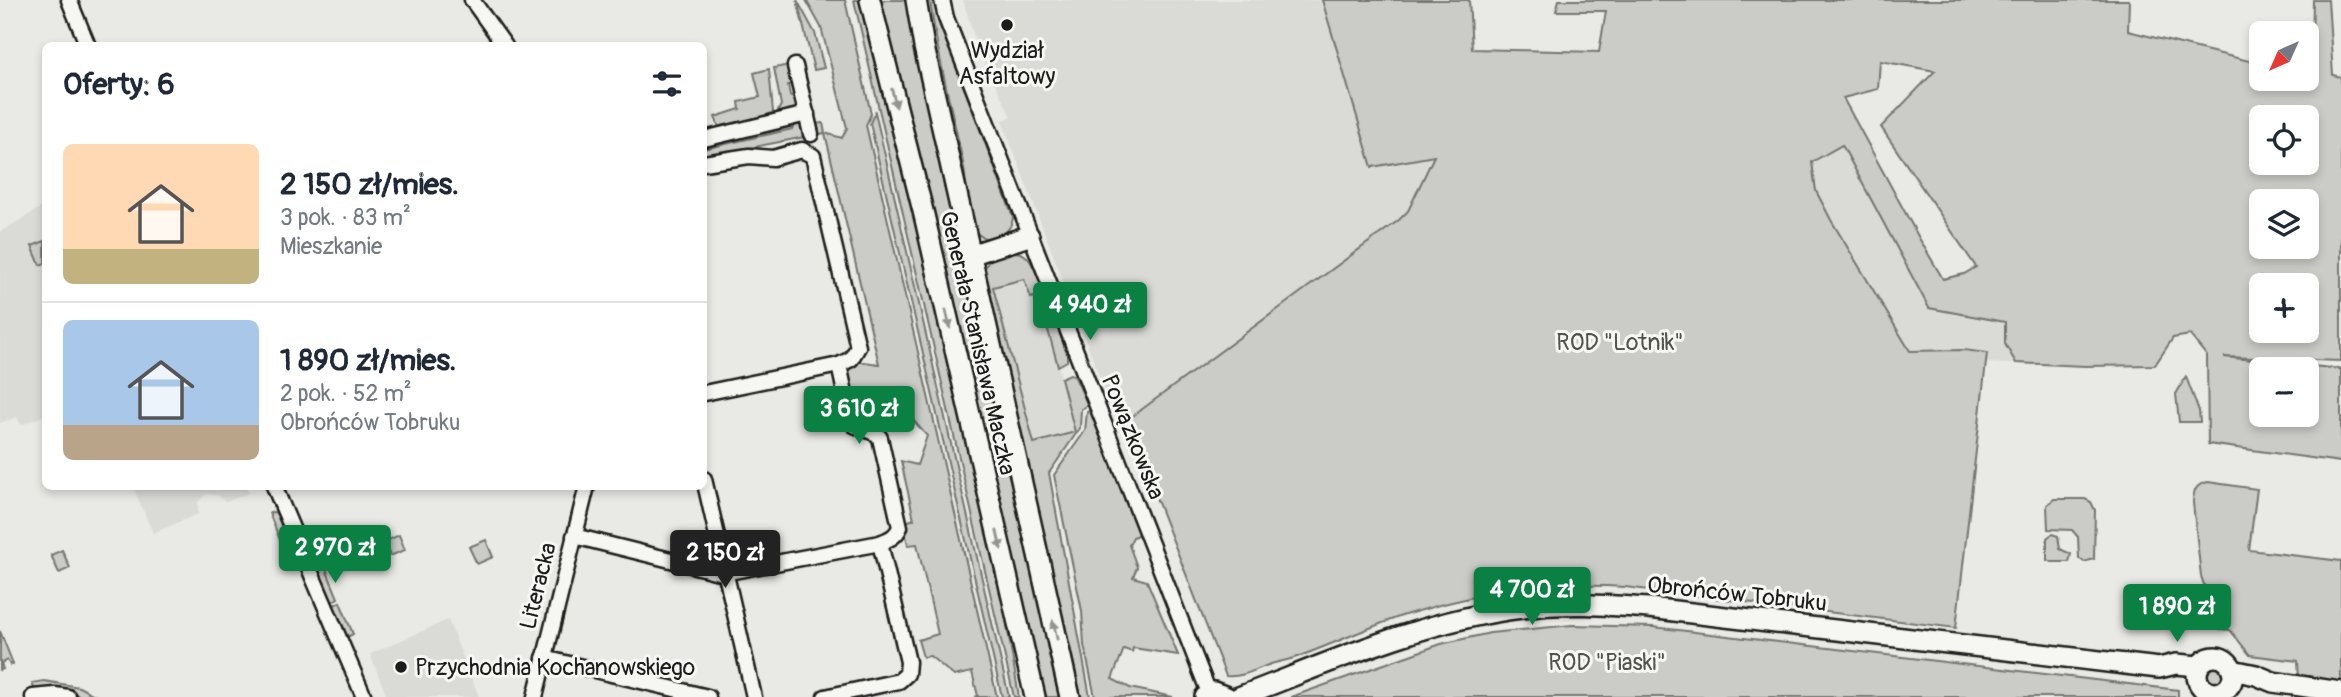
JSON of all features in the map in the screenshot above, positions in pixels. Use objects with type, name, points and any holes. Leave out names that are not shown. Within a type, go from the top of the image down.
[{"type":"main road","name":"Generała Stanisława Maczka","points":[[870,0],[924,215],[1035,697]]},
{"type":"main road","name":"Generała Stanisława Maczka","points":[[916,0],[924,47],[1070,697]]},
{"type":"main road","points":[[970,255],[1030,236]]},
{"type":"main road","name":"Obrońców Tobruku","points":[[1239,697],[1412,632],[1448,622],[1521,608],[1602,604],[2159,668],[2176,664],[2214,685],[2256,675],[2273,682],[2341,692]]},
{"type":"street","points":[[69,0],[86,42]]},
{"type":"street","points":[[472,0],[502,42]]},
{"type":"street","name":"Powązkowska","points":[[942,0],[946,18],[1030,236],[1214,696]]},
{"type":"street","points":[[795,66],[811,134]]},
{"type":"street","points":[[707,138],[807,114]]},
{"type":"street","points":[[707,163],[749,156],[773,158],[802,150],[813,156],[858,347],[850,359],[839,365],[707,392]]},
{"type":"street","points":[[574,536],[723,573],[880,543],[893,538],[900,527],[880,438],[877,434],[854,425],[839,365]]},
{"type":"street","points":[[277,490],[364,697]]},
{"type":"street","name":"Literacka","points":[[535,697],[586,490]]},
{"type":"street","points":[[706,490],[723,573],[754,697]]},
{"type":"street","points":[[825,697],[898,681],[907,674],[908,662],[880,543]]},
{"type":"street","points":[[544,658],[708,697]]},
{"type":"street","points":[[33,697],[68,697]]},
{"type":"shaded area","points":[[963,0],[1322,0],[1372,166],[1435,155],[1408,212],[1399,220],[1126,421],[1117,422],[1002,121],[1011,117],[977,46]]},
{"type":"shaded area","points":[[1842,144],[1929,308],[2005,322],[2005,344],[2016,363],[1986,363],[1987,353],[1964,350],[1910,351],[1816,191],[1812,162]]},
{"type":"shaded area","points":[[42,207],[42,416],[21,425],[17,417],[0,423],[0,232]]},
{"type":"shaded area","points":[[1024,279],[1031,298],[1035,297],[1048,330],[1076,432],[1034,443],[993,287]]},
{"type":"shaded area","points":[[134,490],[248,490],[249,493],[225,502],[218,495],[206,494],[198,502],[198,514],[153,533]]},
{"type":"shaded area","points":[[448,620],[479,697],[387,697],[370,654]]},
{"type":"green space","points":[[797,0],[815,33],[824,68],[814,70]]},
{"type":"green space","points":[[806,0],[845,0],[871,114],[866,125],[997,697],[975,697],[978,696],[972,672],[954,676],[930,656],[923,657],[918,640],[938,634],[917,544],[908,545],[903,523],[914,519],[901,461],[917,465],[927,436],[908,414],[888,404],[889,414],[869,420],[857,417],[847,369],[858,362],[879,364],[825,133],[842,138],[847,128],[821,27]]},
{"type":"green space","points":[[854,0],[863,0],[871,32],[1004,607],[1019,697],[1014,697]]},
{"type":"green space","points":[[881,0],[907,0],[1064,697],[1046,697],[1026,629]]},
{"type":"green space","points":[[930,0],[935,0],[939,21],[1013,217],[1007,230],[996,238],[982,237],[970,220],[964,168]]},
{"type":"green space","name":"ROD \"Lotnik\"","points":[[1322,0],[1469,0],[1472,49],[1599,52],[1606,11],[1556,11],[1559,0],[2129,0],[2128,31],[2249,61],[2249,91],[2319,91],[2319,21],[2313,21],[2313,0],[2328,0],[2333,75],[2341,77],[2341,361],[2319,360],[2319,357],[2224,357],[2249,360],[2249,427],[2319,427],[2319,367],[2341,369],[2341,462],[2208,444],[2207,356],[2190,335],[2173,338],[2155,365],[2016,363],[2005,344],[2005,322],[1929,308],[1842,145],[1812,162],[1816,191],[1910,351],[1964,350],[1987,353],[1956,628],[1625,587],[1569,586],[1488,594],[1435,606],[1294,658],[1243,674],[1226,676],[1126,421],[1399,220],[1408,211],[1434,156],[1372,167]],"holes":[[[1880,61],[1935,71],[1881,127],[1976,267],[1964,274],[1943,279],[1843,98],[1878,89]]]},
{"type":"green space","points":[[790,65],[794,84],[788,85],[790,96],[797,94],[798,104],[795,110],[775,116],[781,105],[774,68]]},
{"type":"green space","points":[[769,69],[773,112],[719,127],[715,117],[740,109],[739,102],[760,97],[754,73]]},
{"type":"green space","points":[[875,112],[1009,697],[1002,697],[870,123]]},
{"type":"green space","points":[[823,123],[825,133],[707,156],[707,148],[792,129],[795,124]]},
{"type":"green space","points":[[42,242],[42,264],[40,265],[32,246]]},
{"type":"green space","points":[[1006,252],[1022,254],[1032,263],[1067,354],[1067,361],[1058,366],[1048,330],[1035,297],[1031,298],[1024,279],[993,287],[1034,443],[1075,432],[1061,378],[1074,375],[1088,405],[1081,409],[1080,428],[1049,473],[1090,697],[1081,697],[984,279],[989,261]]},
{"type":"green space","points":[[2186,377],[2199,411],[2200,422],[2179,422],[2176,394]]},
{"type":"green space","points":[[1090,410],[1139,534],[1133,537],[1129,545],[1137,567],[1133,577],[1147,581],[1178,655],[1124,649],[1112,679],[1130,688],[1173,697],[1095,697],[1084,645],[1082,611],[1054,475],[1085,431],[1087,412]]},
{"type":"green space","points":[[2208,482],[2257,489],[2249,550],[2341,561],[2341,684],[2299,679],[2298,661],[2250,655],[2230,630],[2219,629],[2201,576],[2193,503],[2196,489]]},
{"type":"green space","points":[[2054,499],[2085,499],[2091,502],[2095,510],[2094,559],[2084,562],[2079,558],[2078,537],[2072,530],[2048,529],[2047,505]]},
{"type":"green space","points":[[269,513],[276,513],[288,541],[283,547]]},
{"type":"green space","points":[[2052,534],[2058,536],[2060,549],[2071,554],[2069,562],[2047,560],[2047,538]]},
{"type":"green space","points":[[399,535],[405,550],[390,556],[384,542]]},
{"type":"green space","points":[[486,540],[493,557],[477,564],[469,547]]},
{"type":"green space","points":[[62,550],[70,568],[59,573],[51,555]]},
{"type":"green space","points":[[324,564],[338,598],[331,602],[317,569]]},
{"type":"green space","points":[[340,602],[353,634],[345,638],[332,606]]},
{"type":"green space","name":"ROD \"Piaski\"","points":[[1572,625],[1653,627],[2178,690],[2178,697],[1291,697],[1441,644],[1490,633]]},
{"type":"green space","points":[[0,631],[13,664],[10,665],[7,660],[1,663],[3,669],[0,670]]},
{"type":"green space","points":[[2215,666],[2223,671],[2224,675],[2219,683],[2215,684],[2207,679],[2206,675],[2211,667]]},
{"type":"green space","points":[[44,681],[79,687],[98,697],[35,690],[32,683]]},
{"type":"place","name":"Wydział Asfaltowy","points":[[1007,25]]},
{"type":"place","name":"Przychodnia Kochanowskiego","points":[[401,667]]}]
